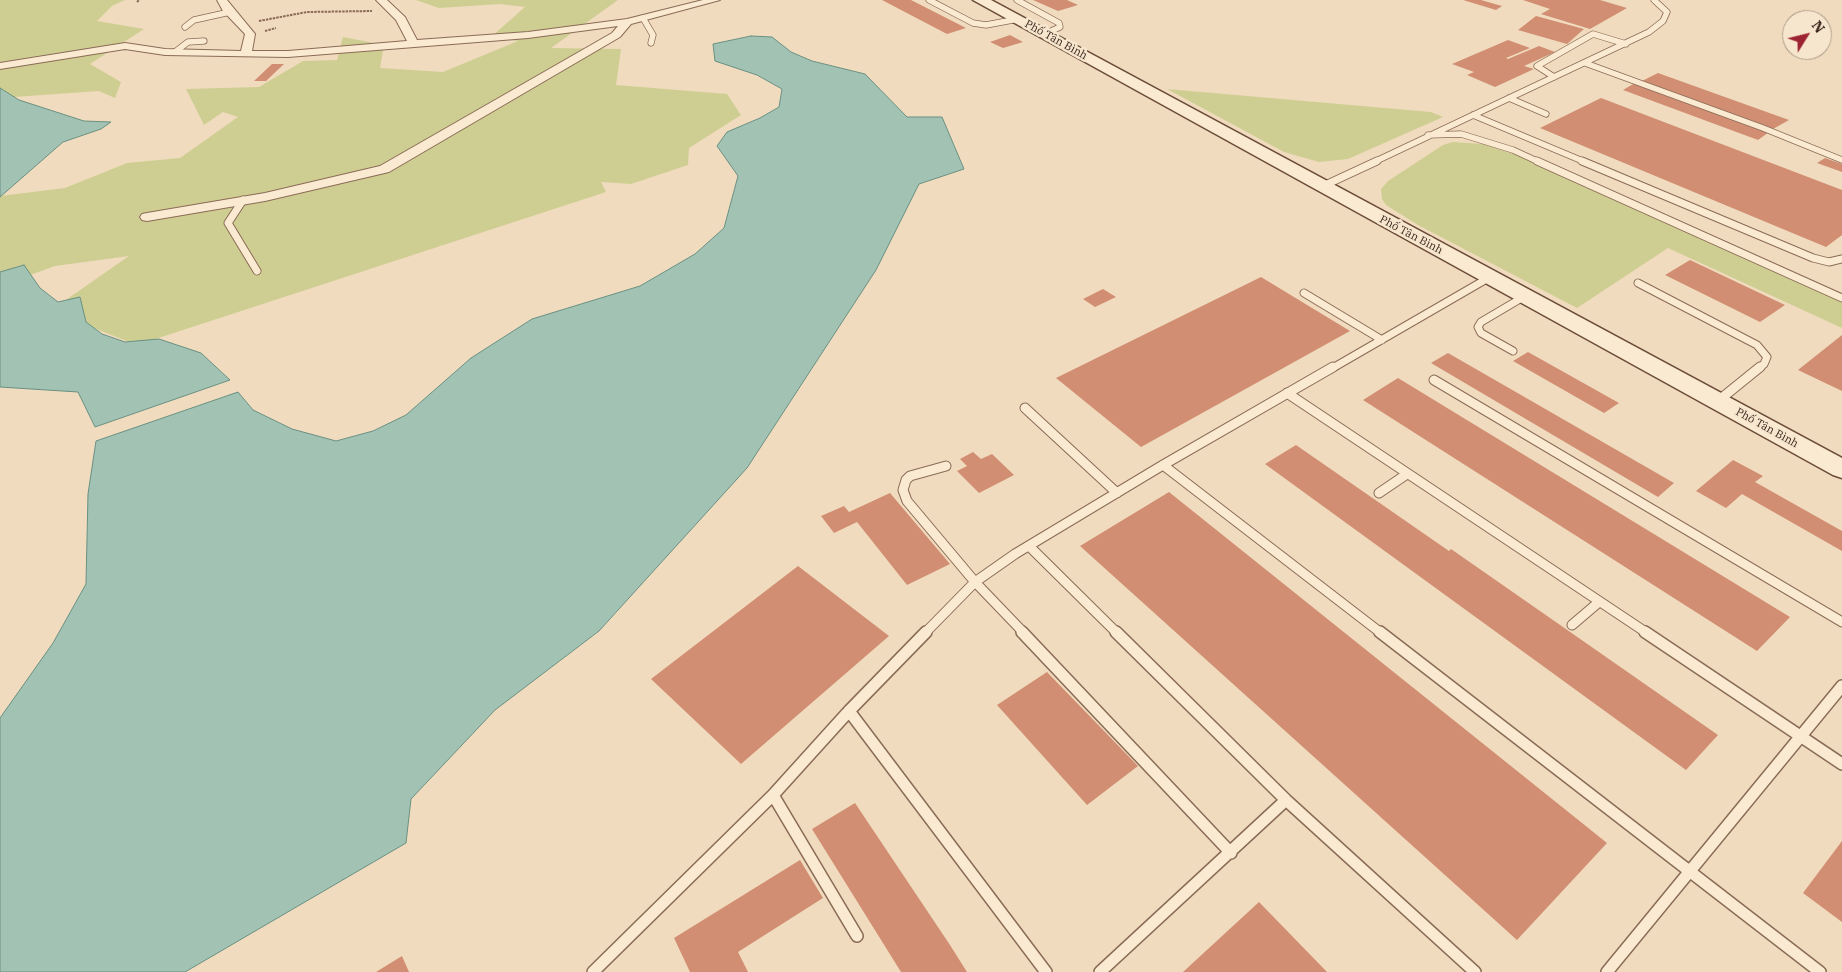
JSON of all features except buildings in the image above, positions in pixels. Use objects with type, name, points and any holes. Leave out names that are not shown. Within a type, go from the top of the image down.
[{"type":"street","points":[[222,0],[250,38],[245,55]]},
{"type":"street","points":[[381,0],[401,19],[414,45]]},
{"type":"street","points":[[0,66],[125,46],[175,52],[245,55],[414,45],[528,35],[627,22],[715,0]]},
{"type":"street","name":"Phố Tân Bình","points":[[980,0],[1017,10],[1045,34],[1321,187],[1842,469]]},
{"type":"street","points":[[147,217],[243,200],[376,172],[392,165],[616,35],[627,22]]},
{"type":"lane","points":[[929,0],[973,23],[986,25],[1017,10]]},
{"type":"lane","points":[[1321,187],[1649,32],[1662,21],[1666,12],[1654,0]]},
{"type":"lane","points":[[185,27],[194,20],[230,12]]},
{"type":"lane","points":[[643,18],[653,35],[651,43]]},
{"type":"lane","points":[[1554,78],[1538,66],[1593,34],[1626,44]]},
{"type":"lane","points":[[175,52],[188,42],[204,41]]},
{"type":"lane","points":[[1585,63],[1764,128],[1842,160]]},
{"type":"lane","points":[[1509,98],[1546,114]]},
{"type":"lane","points":[[1473,114],[1817,259],[1833,262],[1842,259]]},
{"type":"lane","points":[[1428,135],[1461,134],[1513,150],[1584,180],[1842,298]]},
{"type":"lane","points":[[243,200],[228,223],[258,271]]},
{"type":"lane","points":[[593,972],[773,795],[849,712],[975,582],[1117,492],[1490,277]]},
{"type":"lane","points":[[1638,283],[1745,338],[1766,353],[1767,357],[1764,364],[1718,401]]},
{"type":"lane","points":[[1304,293],[1382,340]]},
{"type":"lane","points":[[1512,351],[1481,333],[1478,328],[1481,322],[1525,296]]},
{"type":"lane","points":[[1434,380],[1842,622]]},
{"type":"lane","points":[[1288,393],[1842,764]]},
{"type":"lane","points":[[1025,408],[1117,492]]},
{"type":"lane","points":[[1163,465],[1820,972]]},
{"type":"lane","points":[[946,466],[918,472],[910,476],[904,485],[904,496],[975,582],[1231,853]]},
{"type":"lane","points":[[1380,493],[1407,474]]},
{"type":"lane","points":[[1029,546],[1286,800],[1475,972]]},
{"type":"lane","points":[[1572,625],[1599,602]]},
{"type":"lane","points":[[1607,972],[1842,686]]},
{"type":"lane","points":[[849,712],[1046,972]]},
{"type":"lane","points":[[773,795],[857,936]]},
{"type":"lane","points":[[1100,972],[1231,853],[1286,800]]},
{"type":"path","points":[[242,25],[307,12],[391,9]]},
{"type":"shaded area","points":[[0,0],[125,0],[112,6],[97,21],[144,29],[90,64],[121,82],[115,98],[99,91],[0,98]]},
{"type":"shaded area","points":[[416,0],[618,0],[551,48],[621,49],[616,85],[727,94],[741,115],[689,148],[688,165],[631,184],[601,182],[606,192],[137,345],[50,311],[129,256],[55,266],[0,286],[0,196],[65,188],[127,163],[180,158],[238,117],[223,112],[204,125],[186,89],[259,87],[303,61],[337,60],[343,37],[384,45],[380,68],[443,72],[518,41],[491,37],[525,7],[500,4],[439,8]]},
{"type":"shaded area","points":[[751,36],[772,37],[791,52],[812,61],[865,74],[907,117],[942,117],[964,169],[919,184],[876,270],[747,468],[599,631],[495,710],[411,799],[406,843],[185,972],[0,972],[0,718],[53,643],[86,584],[88,494],[96,441],[238,392],[253,410],[292,429],[336,441],[373,431],[406,415],[471,358],[532,319],[640,286],[695,254],[724,228],[738,176],[717,146],[727,132],[760,118],[779,107],[782,89],[757,75],[715,61],[713,44]]},
{"type":"shaded area","points":[[0,88],[19,100],[84,121],[111,122],[101,129],[63,142],[0,197]]},
{"type":"shaded area","points":[[1167,89],[1431,112],[1443,117],[1348,159],[1319,162],[1284,152]]},
{"type":"shaded area","points":[[1453,142],[1483,144],[1525,158],[1842,301],[1842,328],[1668,248],[1577,308],[1418,225],[1386,205],[1382,199],[1381,189],[1388,181],[1443,145]]},
{"type":"shaded area","points":[[24,265],[40,288],[58,302],[80,297],[86,322],[102,334],[125,342],[159,339],[201,353],[230,380],[95,427],[78,392],[0,387],[0,272]]}]
